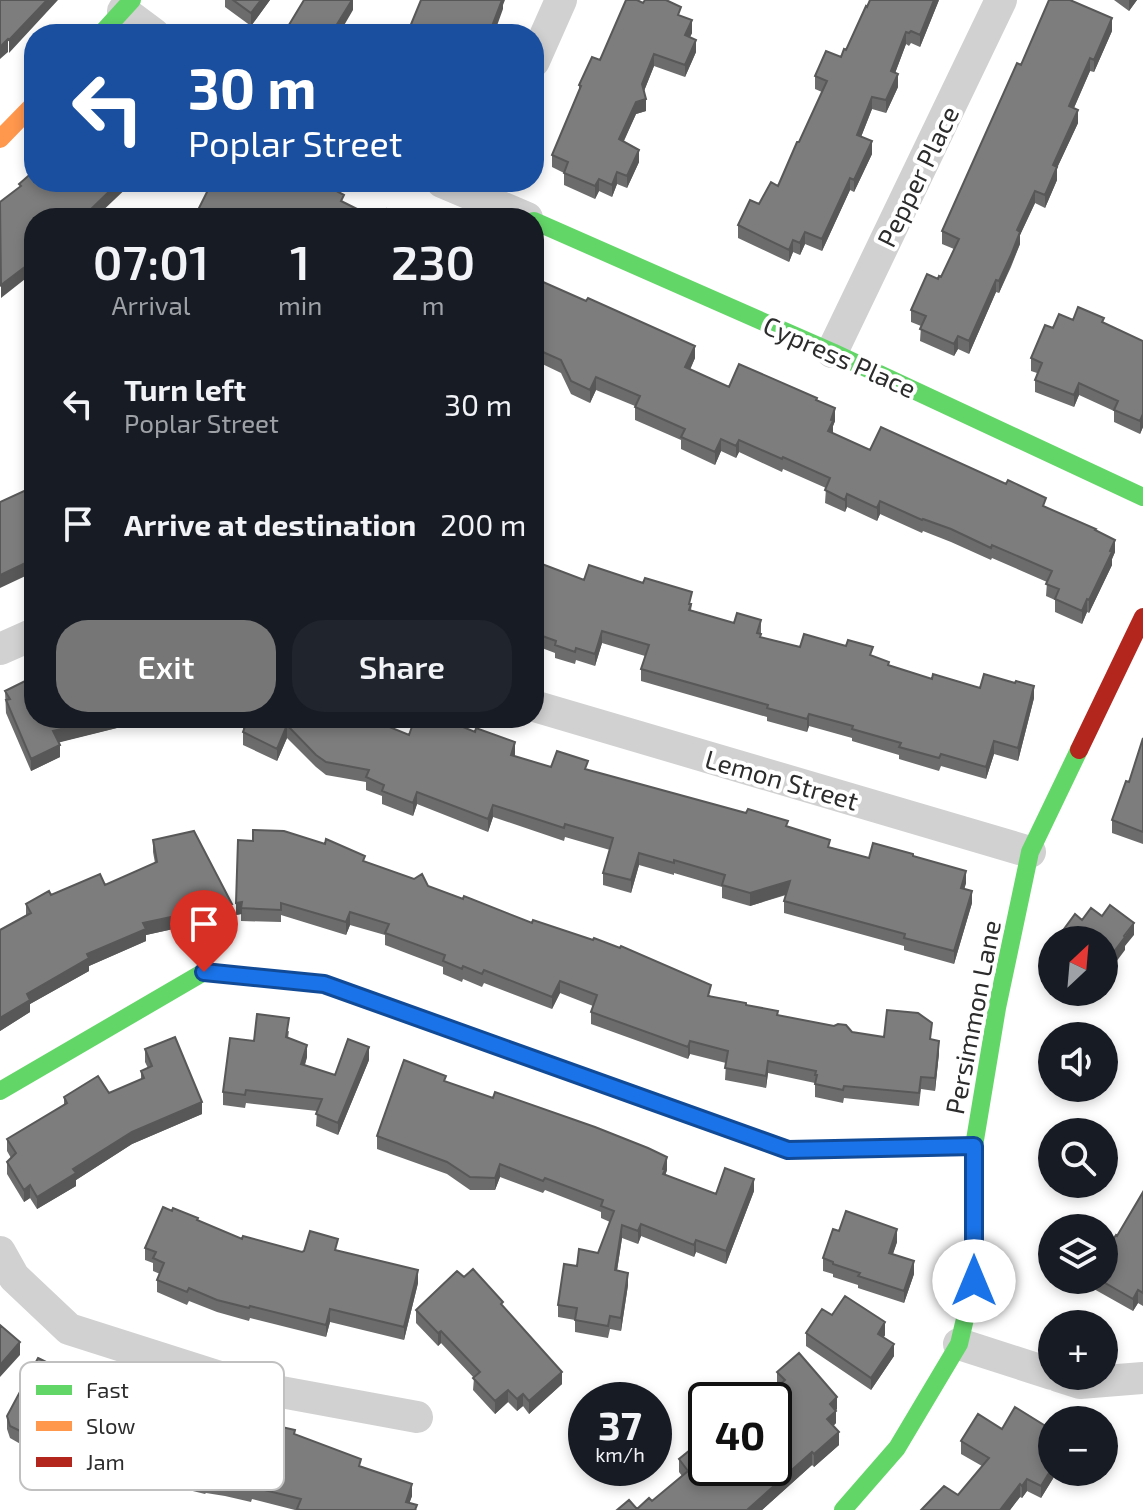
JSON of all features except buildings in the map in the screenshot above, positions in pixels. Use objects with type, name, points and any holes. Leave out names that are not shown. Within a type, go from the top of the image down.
[{"type":"street","points":[[544,38],[561,0]]},
{"type":"street","name":"Pepper Place","points":[[832,352],[1001,0]]},
{"type":"street","points":[[0,139],[24,114]]},
{"type":"street","points":[[484,192],[510,208]]},
{"type":"street","name":"Cypress Place","points":[[544,225],[832,352],[1143,497]]},
{"type":"street","name":"Persimmon Lane","points":[[843,1510],[897,1448],[959,1344],[974,1281],[974,1146],[997,1008],[1030,852],[1143,617]]},
{"type":"street","points":[[0,649],[24,638]]},
{"type":"street","name":"Lemon Street","points":[[544,709],[1030,852]]},
{"type":"street","points":[[0,1091],[204,972],[324,984],[788,1150],[974,1146]]},
{"type":"street","points":[[0,1252],[14,1277],[69,1329],[173,1362]]},
{"type":"street","points":[[959,1344],[1038,1369]]},
{"type":"street","points":[[1118,1380],[1143,1378]]},
{"type":"street","points":[[284,1393],[417,1417]]},
{"type":"traffic: fast","points":[[110,24],[132,0]]},
{"type":"traffic: fast","points":[[544,225],[832,352],[1143,497]]},
{"type":"traffic: fast","points":[[843,1510],[897,1448],[959,1344],[974,1281],[974,1146],[997,1008],[1030,852],[1079,750]]},
{"type":"traffic: fast","points":[[0,1091],[204,972],[324,984],[788,1150],[974,1146]]},
{"type":"traffic: slow","points":[[0,139],[24,114]]},
{"type":"traffic: jam","points":[[1079,750],[1143,617]]},
{"type":"route","points":[[204,972],[324,984],[788,1150],[974,1146],[974,1281]]}]
